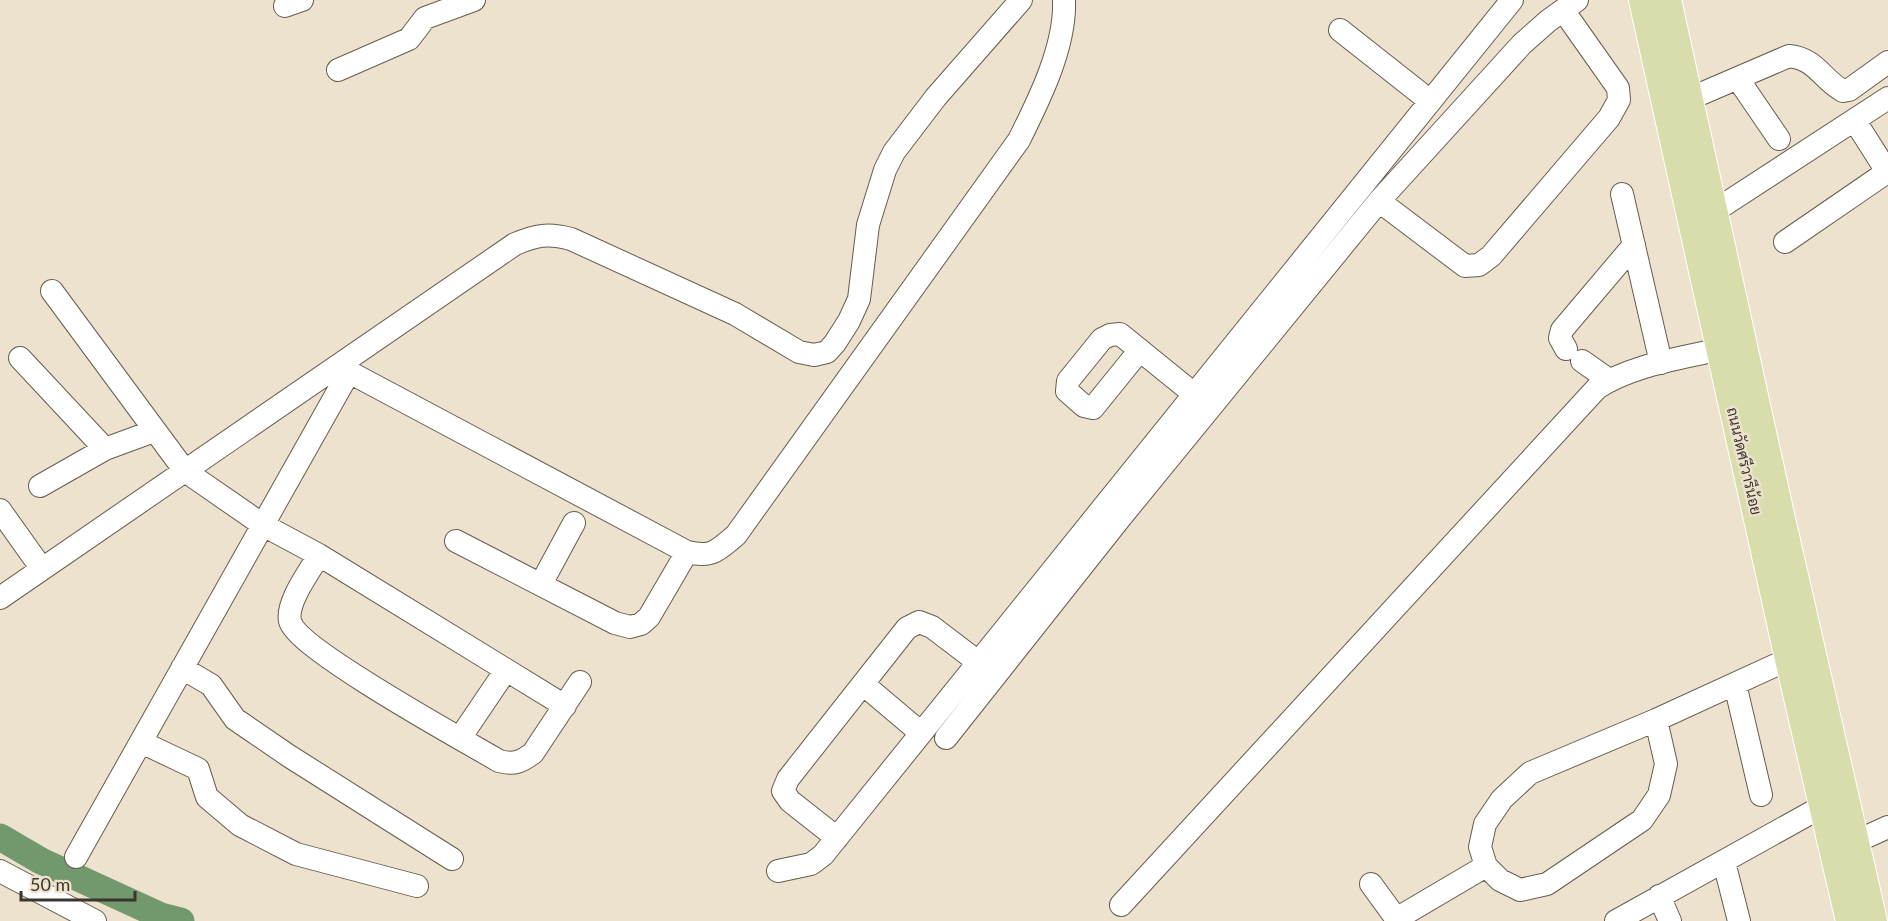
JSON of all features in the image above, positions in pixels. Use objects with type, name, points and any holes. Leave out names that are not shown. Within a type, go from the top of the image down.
[{"type":"main road","name":"ถนนวัดศรีวารีน้อย","points":[[1643,0],[1789,658],[1850,921]]},
{"type":"main road","name":"ถนนวัดศรีวารีน้อย","points":[[1667,0],[1873,921]]},
{"type":"street","points":[[338,70],[409,39],[425,18],[474,0]]},
{"type":"street","points":[[0,597],[184,471],[346,367],[515,244],[534,236],[553,234],[571,239],[735,314],[799,352],[814,355],[827,352],[835,344],[849,321],[859,299],[868,225],[885,170],[894,152],[936,97],[1021,0]]},
{"type":"street","points":[[346,367],[687,552],[704,556],[721,548],[736,535],[1019,140],[1038,102],[1054,60],[1064,12],[1064,0]]},
{"type":"street","points":[[778,871],[811,864],[823,855],[1512,0]]},
{"type":"street","points":[[945,738],[1121,517],[1379,201],[1522,44],[1570,5],[1618,88],[1619,100],[1609,118],[1491,256],[1479,265],[1465,266],[1379,201]]},
{"type":"street","points":[[1340,30],[1430,101]]},
{"type":"street","points":[[1689,99],[1781,58],[1800,57],[1810,62],[1836,88],[1843,91],[1849,90],[1888,62]]},
{"type":"street","points":[[1738,79],[1779,139]]},
{"type":"street","points":[[1713,212],[1888,98]]},
{"type":"street","points":[[1785,242],[1887,172],[1855,121]]},
{"type":"street","points":[[1622,194],[1661,363]]},
{"type":"street","points":[[1609,380],[1574,355],[1560,338],[1562,330],[1634,245]]},
{"type":"street","points":[[52,291],[184,471],[263,525],[319,555],[565,706]]},
{"type":"street","points":[[1121,905],[1586,398],[1609,380],[1661,363],[1720,349]]},
{"type":"street","points":[[1140,350],[1194,394]]},
{"type":"street","points":[[20,358],[105,449]]},
{"type":"street","points":[[76,857],[263,525],[346,367]]},
{"type":"street","points":[[40,486],[105,449],[153,431]]},
{"type":"street","points":[[0,510],[42,569]]},
{"type":"street","points":[[541,584],[574,523]]},
{"type":"street","points":[[456,541],[598,616],[630,627],[640,624],[649,617],[687,552]]},
{"type":"street","points":[[319,555],[290,604],[290,619],[294,630],[338,665],[499,761],[511,765],[533,753],[580,682]]},
{"type":"street","points":[[837,838],[790,801],[783,791],[788,779],[907,628],[919,622],[932,627],[978,662]]},
{"type":"street","points":[[1656,720],[1666,764],[1659,795],[1642,820],[1547,884],[1520,890],[1500,880],[1486,866],[1480,847],[1485,824],[1515,785],[1530,773],[1656,720],[1789,658]]},
{"type":"street","points":[[182,669],[211,685],[236,719],[288,756],[452,859]]},
{"type":"street","points":[[460,738],[506,669]]},
{"type":"street","points":[[863,684],[921,733]]},
{"type":"street","points":[[1735,684],[1761,795]]},
{"type":"street","points":[[141,742],[198,769],[207,797],[249,830],[296,854],[417,886]]},
{"type":"street","points":[[1616,921],[1823,806]]},
{"type":"street","points":[[1855,842],[1888,827]]},
{"type":"street","points":[[1724,862],[1739,921]]},
{"type":"street","points":[[1371,884],[1397,920],[1486,866]]},
{"type":"street","points":[[0,871],[95,921]]},
{"type":"street","points":[[1659,896],[1670,921]]},
{"type":"waterway","points":[[0,837],[41,861],[161,916],[181,921]]}]
